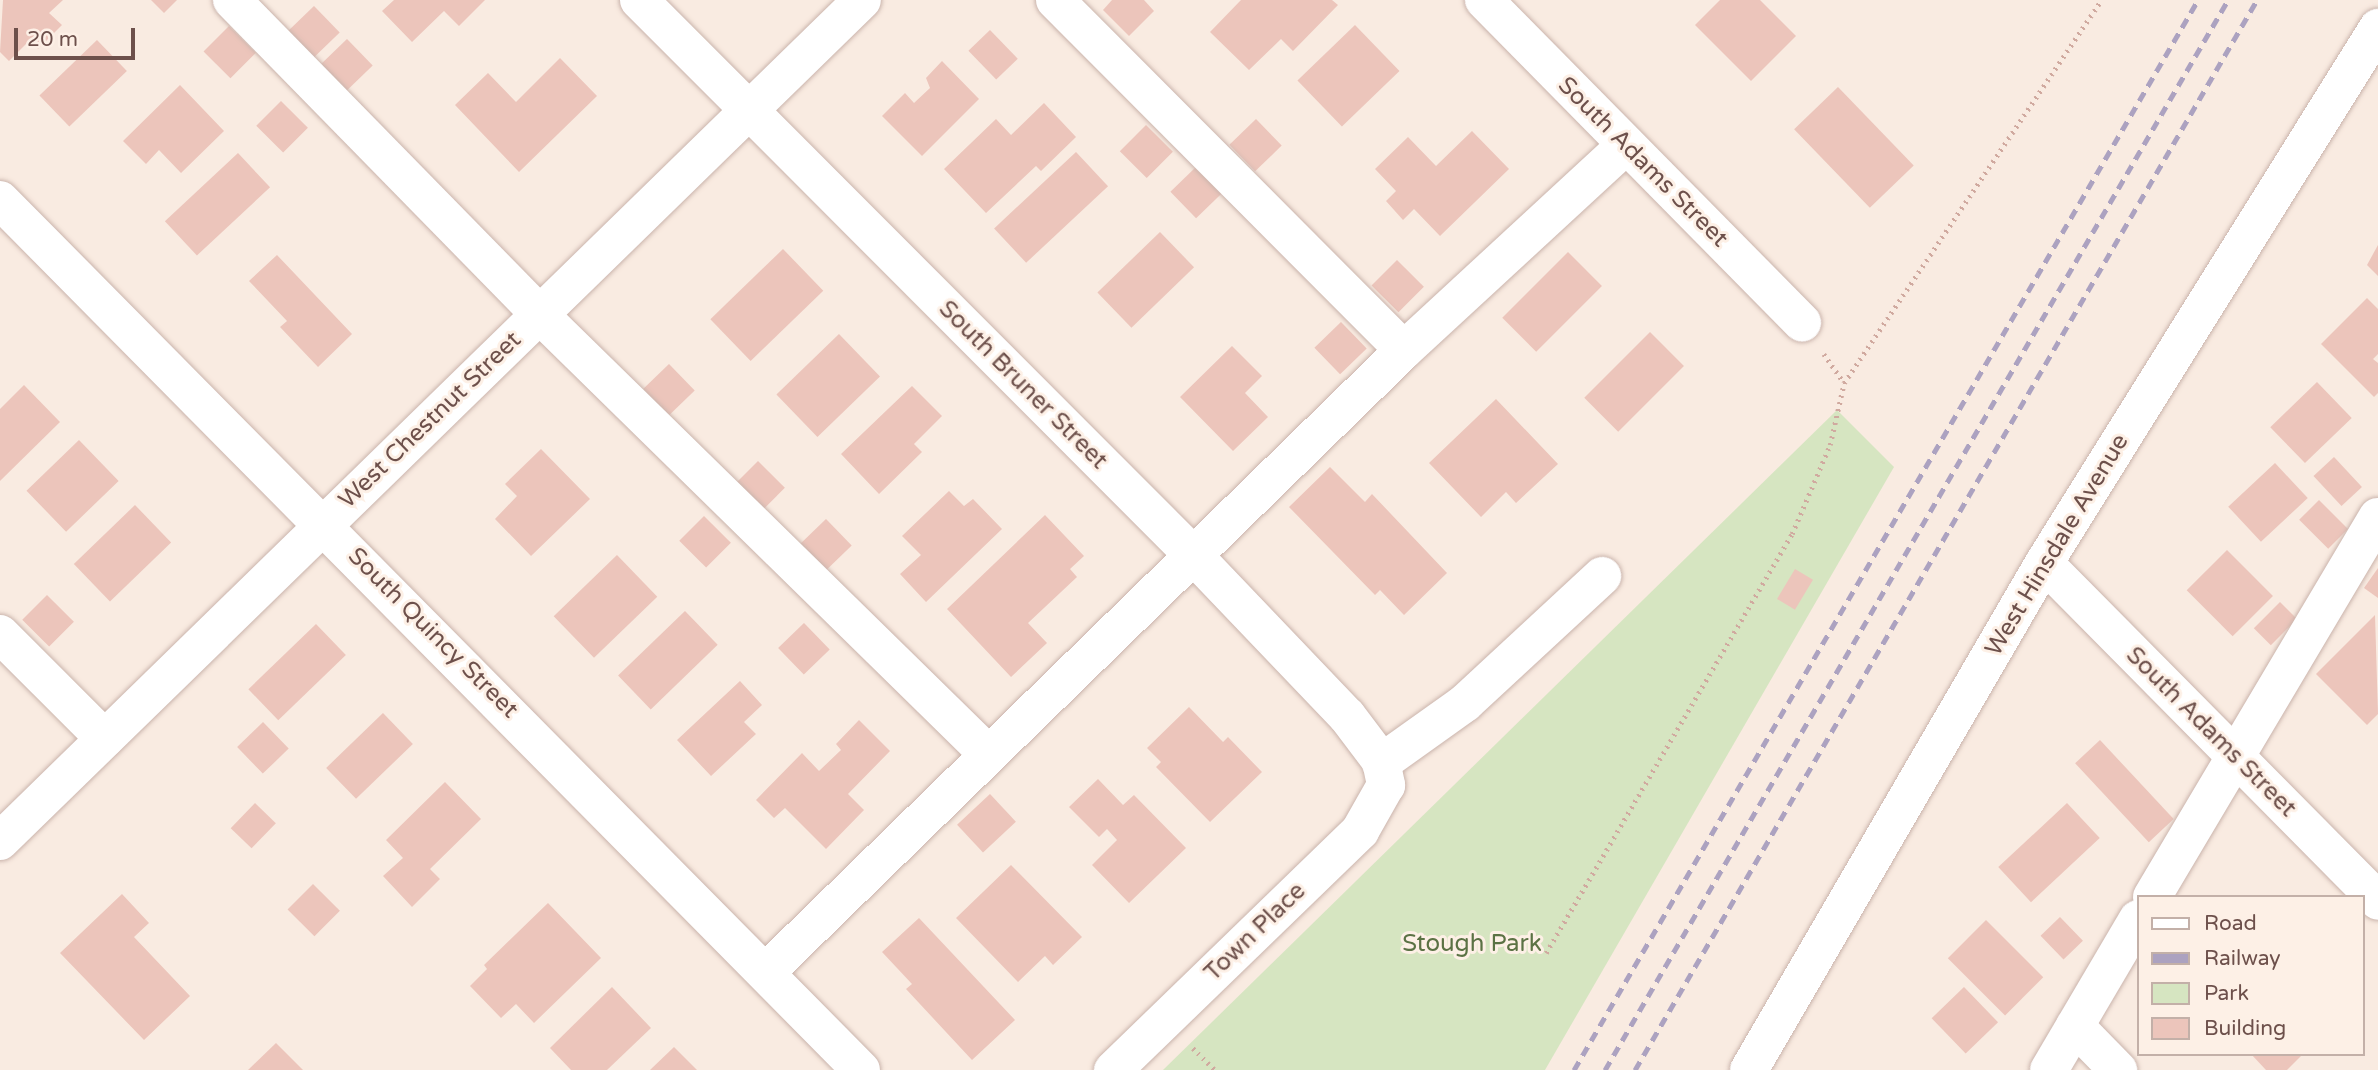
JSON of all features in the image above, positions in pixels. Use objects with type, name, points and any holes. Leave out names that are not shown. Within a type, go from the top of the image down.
[{"type":"street","points":[[232,0],[539,314],[987,753]]},
{"type":"street","name":"South Bruner Street","points":[[639,0],[1194,556],[1347,716],[1384,774]]},
{"type":"street","name":"West Chestnut Street","points":[[0,841],[862,0]]},
{"type":"street","points":[[1055,0],[1404,350]]},
{"type":"street","name":"South Adams Street","points":[[1483,0],[1802,323]]},
{"type":"street","name":"West Hinsdale Avenue","points":[[1749,1070],[2044,563],[2378,28]]},
{"type":"street","points":[[767,971],[987,753],[1194,556],[1404,350],[1626,145]]},
{"type":"street","name":"South Quincy Street","points":[[0,200],[767,971],[861,1070]]},
{"type":"street","points":[[2153,895],[2378,517]]},
{"type":"street","name":"South Adams Street","points":[[2044,563],[2378,901]]},
{"type":"street","name":"Town Place","points":[[1113,1070],[1360,831],[1384,774],[1602,576]]},
{"type":"street","points":[[0,634],[105,739]]},
{"type":"street","points":[[2049,1070],[2136,922]]},
{"type":"street","points":[[2075,1026],[2118,1070]]},
{"type":"path","points":[[1546,953],[1792,534],[1830,445],[1844,383],[2101,0]]},
{"type":"path","points":[[1802,323],[1844,383]]},
{"type":"green space","name":"Stough Park","points":[[1837,410],[1894,467],[1545,1070],[1163,1070]]},
{"type":"building","points":[[3,0],[63,0],[49,13],[62,25],[38,49],[30,40],[9,61],[0,52]]},
{"type":"building","points":[[151,0],[177,0],[164,13]]},
{"type":"building","points":[[394,0],[485,0],[459,26],[444,11],[412,42],[382,11]]},
{"type":"building","points":[[1112,0],[1144,0],[1154,11],[1129,36],[1103,10]]},
{"type":"building","points":[[1241,0],[1332,0],[1338,5],[1293,51],[1281,39],[1249,70],[1210,32]]},
{"type":"building","points":[[1720,0],[1760,0],[1796,36],[1751,81],[1695,25]]},
{"type":"building","points":[[314,6],[340,33],[314,58],[288,31]]},
{"type":"building","points":[[1355,25],[1399,71],[1342,127],[1297,81]]},
{"type":"building","points":[[229,26],[256,53],[230,78],[204,51]]},
{"type":"building","points":[[990,30],[1018,59],[996,80],[968,51]]},
{"type":"building","points":[[347,39],[373,66],[347,91],[321,64]]},
{"type":"building","points":[[97,40],[127,71],[69,127],[39,96]]},
{"type":"building","points":[[560,58],[597,96],[519,172],[455,105],[488,73],[516,102]]},
{"type":"building","points":[[942,61],[979,99],[922,156],[882,116],[905,93],[914,103],[930,88],[926,78]]},
{"type":"building","points":[[180,85],[224,131],[181,173],[159,150],[146,164],[123,141]]},
{"type":"building","points":[[1838,87],[1914,165],[1870,208],[1794,129]]},
{"type":"building","points":[[281,101],[308,128],[283,153],[256,126]]},
{"type":"building","points":[[1044,103],[1076,137],[1041,171],[1036,166],[986,213],[944,169],[996,119],[1011,135]]},
{"type":"building","points":[[1256,119],[1282,146],[1255,171],[1229,145]]},
{"type":"building","points":[[1146,125],[1173,152],[1147,178],[1120,151]]},
{"type":"building","points":[[1472,131],[1509,169],[1440,236],[1414,209],[1403,220],[1386,201],[1396,191],[1375,169],[1408,137],[1436,166]]},
{"type":"building","points":[[1076,152],[1108,186],[1026,263],[994,228]]},
{"type":"building","points":[[238,153],[270,187],[197,256],[165,221]]},
{"type":"building","points":[[1197,166],[1223,193],[1196,218],[1170,192]]},
{"type":"building","points":[[1160,232],[1194,267],[1131,328],[1097,292]]},
{"type":"building","points":[[2378,245],[2378,276],[2367,265]]},
{"type":"building","points":[[783,249],[823,291],[751,361],[710,319]]},
{"type":"building","points":[[1568,252],[1602,286],[1536,352],[1502,318]]},
{"type":"building","points":[[277,255],[352,334],[318,367],[280,327],[287,321],[249,281]]},
{"type":"building","points":[[1397,260],[1424,287],[1398,312],[1372,285]]},
{"type":"building","points":[[2367,298],[2378,309],[2378,354],[2373,359],[2378,363],[2378,393],[2374,397],[2321,344]]},
{"type":"building","points":[[1341,322],[1367,349],[1340,374],[1314,348]]},
{"type":"building","points":[[1650,332],[1684,366],[1618,432],[1584,398]]},
{"type":"building","points":[[839,334],[880,376],[817,437],[776,394]]},
{"type":"building","points":[[1232,346],[1262,376],[1245,393],[1268,417],[1233,451],[1180,397]]},
{"type":"building","points":[[669,364],[695,391],[669,416],[643,389]]},
{"type":"building","points":[[2317,382],[2352,418],[2305,463],[2270,427]]},
{"type":"building","points":[[24,385],[60,422],[0,481],[0,409]]},
{"type":"building","points":[[912,386],[942,416],[914,444],[922,452],[879,494],[841,454]]},
{"type":"building","points":[[1496,399],[1558,464],[1516,503],[1506,492],[1481,517],[1429,463]]},
{"type":"building","points":[[79,440],[119,481],[66,532],[26,491]]},
{"type":"building","points":[[541,449],[590,499],[531,556],[495,519],[517,496],[505,484]]},
{"type":"building","points":[[2334,457],[2362,487],[2341,506],[2314,476]]},
{"type":"building","points":[[758,461],[785,488],[759,513],[733,486]]},
{"type":"building","points":[[2275,463],[2308,498],[2261,542],[2228,507]]},
{"type":"building","points":[[1330,467],[1365,502],[1372,494],[1447,573],[1404,615],[1380,590],[1375,595],[1289,507]]},
{"type":"building","points":[[949,491],[964,506],[973,499],[1002,529],[926,602],[900,574],[921,555],[902,536]]},
{"type":"building","points":[[2319,500],[2348,529],[2328,549],[2299,520]]},
{"type":"building","points":[[135,505],[171,542],[110,601],[74,564]]},
{"type":"building","points":[[1045,515],[1084,556],[1070,569],[1077,577],[1028,623],[1047,643],[1011,677],[947,609]]},
{"type":"building","points":[[704,516],[731,543],[706,568],[679,541]]},
{"type":"building","points":[[826,519],[852,546],[826,571],[800,544]]},
{"type":"building","points":[[2227,550],[2273,596],[2233,636],[2187,590]]},
{"type":"building","points":[[617,555],[657,597],[594,658],[554,616]]},
{"type":"building","points":[[2378,568],[2378,598],[2364,588]]},
{"type":"building","points":[[1795,569],[1813,580],[1795,610],[1777,599]]},
{"type":"building","points":[[47,595],[74,622],[49,647],[22,620]]},
{"type":"building","points":[[2280,602],[2297,619],[2271,645],[2254,628]]},
{"type":"building","points":[[685,611],[718,645],[651,709],[618,676]]},
{"type":"building","points":[[2375,615],[2378,714],[2367,725],[2316,674]]},
{"type":"building","points":[[804,623],[830,650],[804,675],[778,648]]},
{"type":"building","points":[[316,624],[346,655],[278,720],[248,689]]},
{"type":"building","points":[[740,681],[762,705],[744,722],[756,734],[711,776],[677,740]]},
{"type":"building","points":[[1189,707],[1223,742],[1228,737],[1262,772],[1210,822],[1156,767],[1161,762],[1147,748]]},
{"type":"building","points":[[383,713],[413,744],[356,799],[326,768]]},
{"type":"building","points":[[859,720],[890,751],[848,794],[864,810],[826,849],[785,808],[774,818],[756,800],[802,753],[819,771],[841,750],[836,744]]},
{"type":"building","points":[[263,722],[289,749],[263,774],[237,747]]},
{"type":"building","points":[[2100,740],[2174,819],[2149,842],[2075,763]]},
{"type":"building","points":[[1098,779],[1123,805],[1134,795],[1186,848],[1129,903],[1092,865],[1117,840],[1107,829],[1099,837],[1069,807]]},
{"type":"building","points":[[445,782],[481,819],[430,869],[440,879],[412,907],[383,876],[403,858],[386,840]]},
{"type":"building","points":[[990,794],[1016,822],[983,852],[957,825]]},
{"type":"building","points":[[255,803],[276,823],[252,848],[231,828]]},
{"type":"building","points":[[2067,803],[2100,838],[2031,902],[1998,867]]},
{"type":"building","points":[[1011,865],[1082,937],[1053,965],[1045,956],[1018,982],[956,918]]},
{"type":"building","points":[[313,884],[340,911],[314,936],[288,909]]},
{"type":"building","points":[[122,894],[149,923],[134,937],[190,996],[144,1040],[60,953]]},
{"type":"building","points":[[548,903],[601,958],[534,1023],[516,1004],[501,1018],[470,986],[487,969],[484,965]]},
{"type":"building","points":[[2060,917],[2083,941],[2064,959],[2041,936]]},
{"type":"building","points":[[919,918],[1015,1020],[972,1060],[906,989],[912,984],[882,952]]},
{"type":"building","points":[[1986,920],[2043,977],[2005,1015],[1948,958]]},
{"type":"building","points":[[612,987],[651,1028],[607,1070],[571,1070],[550,1048]]},
{"type":"building","points":[[1964,987],[1998,1022],[1966,1054],[1932,1018]]},
{"type":"building","points":[[276,1043],[303,1070],[248,1070]]},
{"type":"building","points":[[674,1047],[697,1070],[650,1070]]},
{"type":"building","points":[[2253,1056],[2301,1056],[2287,1070],[2266,1070]]},
{"type":"railway","points":[[1574,1070],[2198,0]]},
{"type":"railway","points":[[1605,1070],[2228,0]]},
{"type":"railway","points":[[1635,1070],[2257,0]]}]
